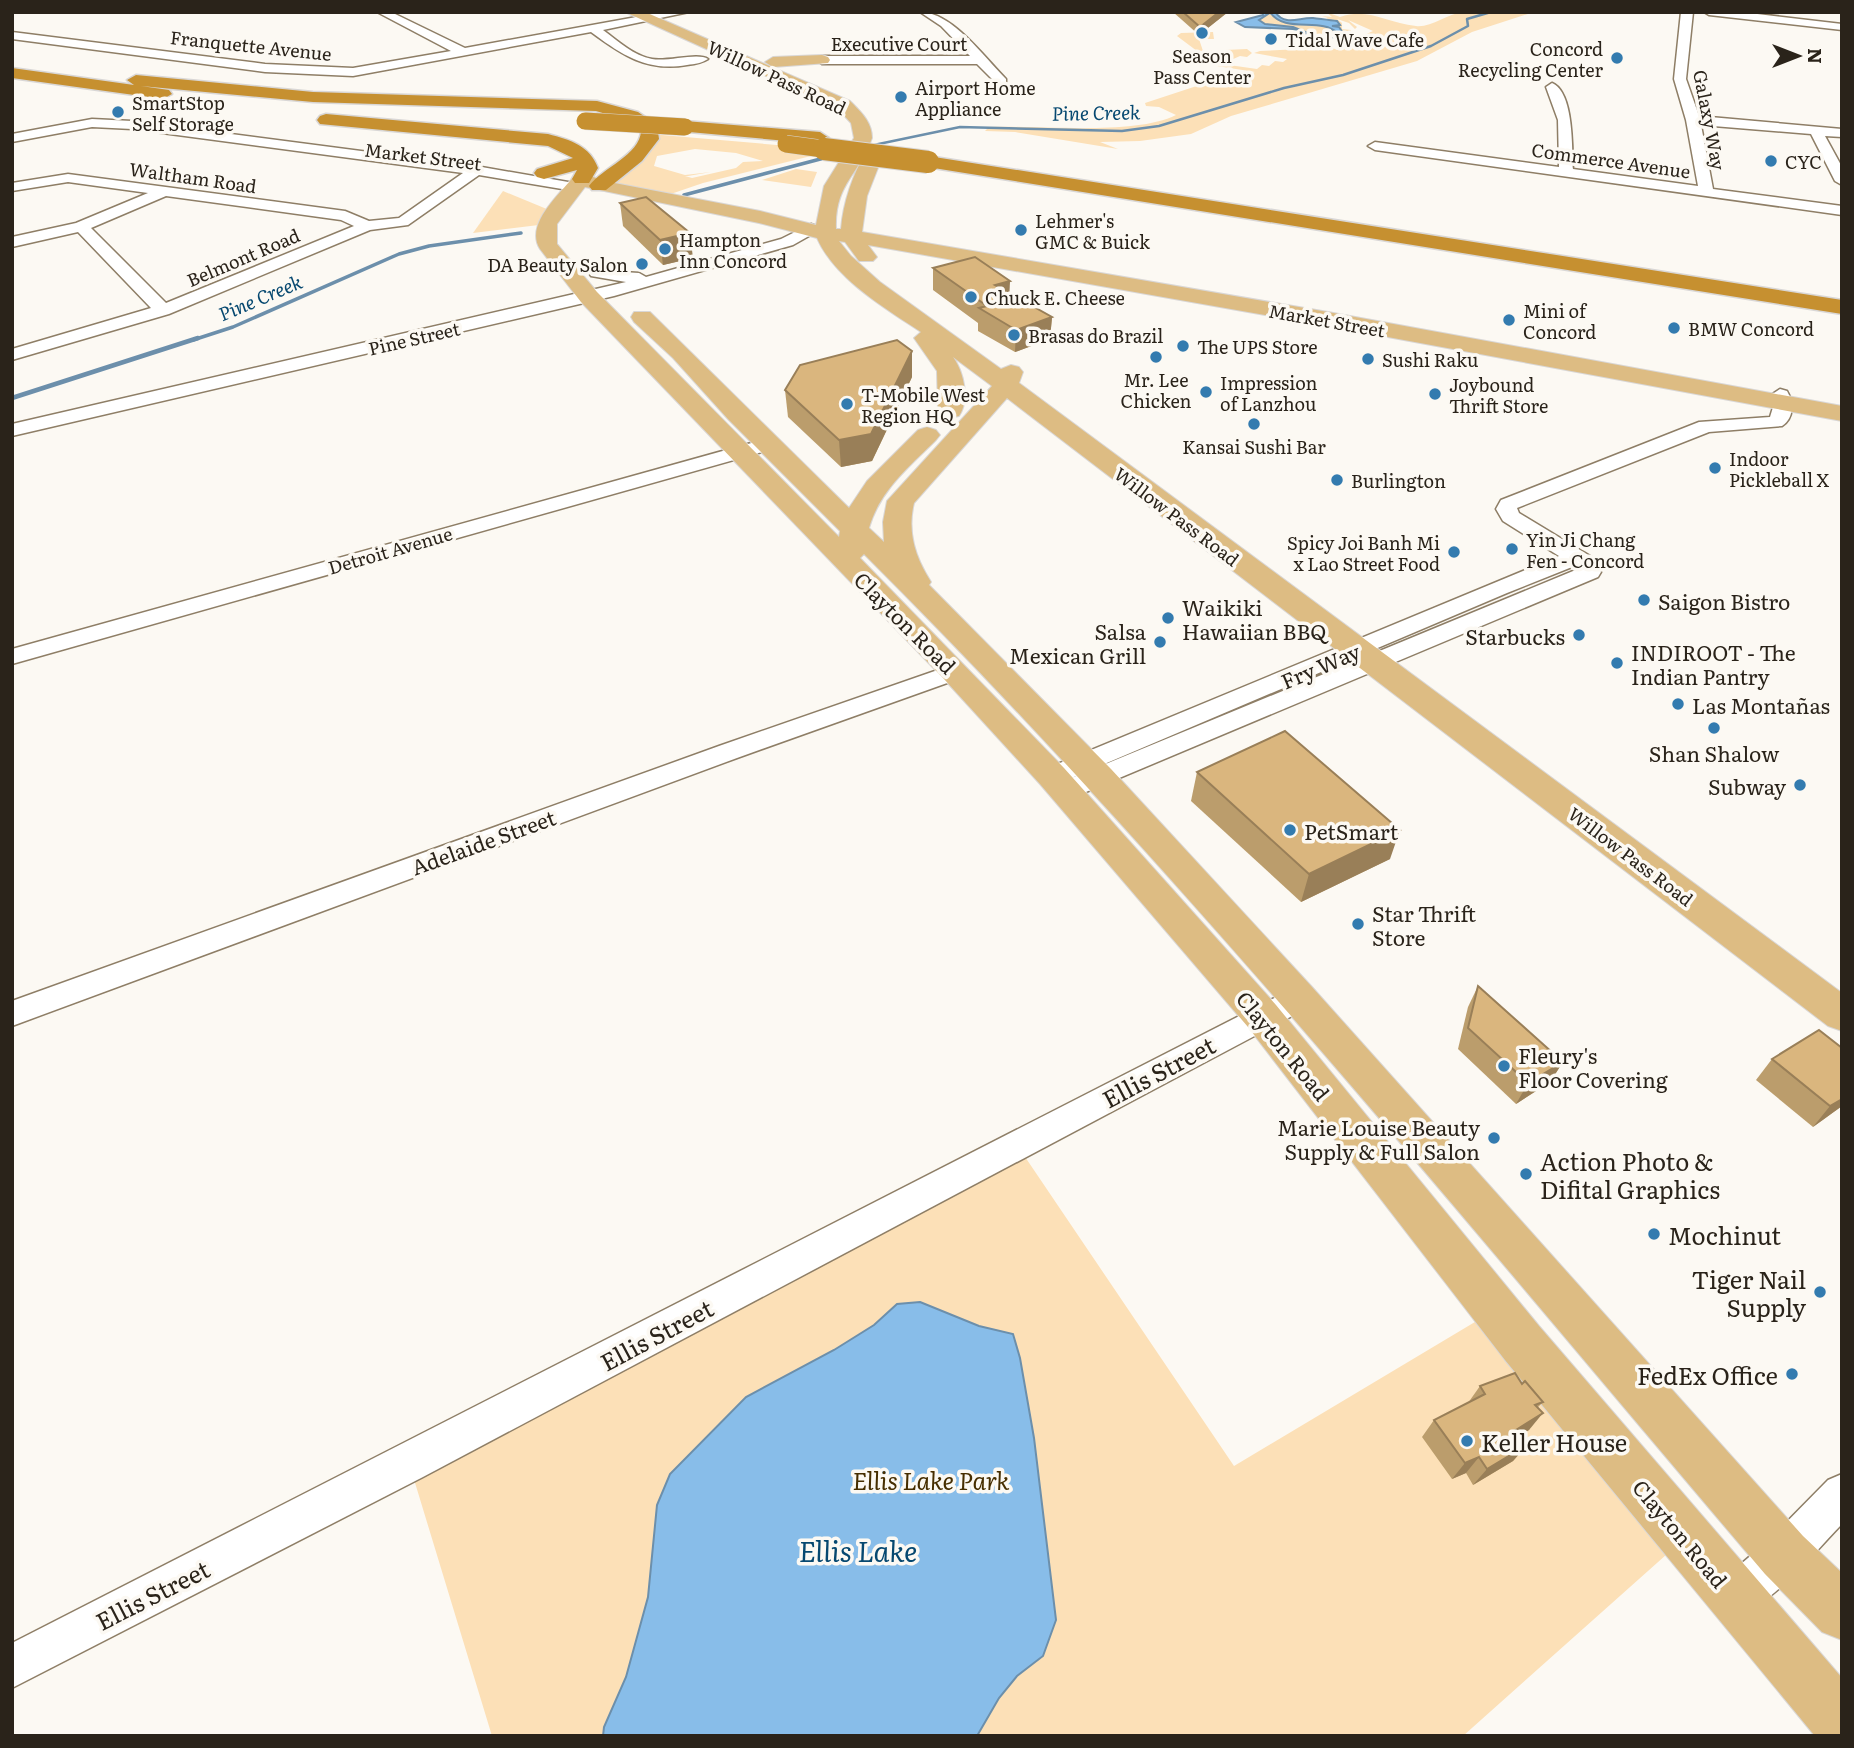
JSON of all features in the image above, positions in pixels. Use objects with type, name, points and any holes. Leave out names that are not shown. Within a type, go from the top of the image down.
[{"type":"highway","points":[[12,63],[309,112],[820,138],[1842,307]]},
{"type":"highway","points":[[12,73],[313,97],[584,105],[632,116],[650,129],[650,139],[635,157],[584,200]]},
{"type":"highway","points":[[128,84],[250,110]]},
{"type":"highway","points":[[302,117],[548,140],[574,148],[586,159],[588,168],[584,200]]},
{"type":"highway","points":[[684,132],[935,158],[1842,291]]},
{"type":"highway","points":[[544,173],[564,169],[586,159]]},
{"type":"main road","name":"Willow Pass Road","points":[[628,16],[666,16],[799,74],[850,93],[870,113],[877,125],[869,147]]},
{"type":"main road","name":"Willow Pass Road","points":[[666,16],[705,52],[844,105],[856,116],[869,147]]},
{"type":"main road","points":[[773,62],[822,60]]},
{"type":"main road","points":[[799,74],[803,67],[822,60]]},
{"type":"main road","points":[[822,230],[837,180],[869,147]]},
{"type":"main road","points":[[852,232],[869,147]]},
{"type":"main road","name":"Market Street","points":[[584,200],[659,198],[822,230],[852,232],[1040,264],[1782,400],[1842,414]]},
{"type":"main road","name":"Clayton Road","points":[[584,200],[547,224],[547,245],[589,297],[955,671],[1075,777]]},
{"type":"main road","points":[[760,217],[799,214],[831,201]]},
{"type":"main road","name":"Willow Pass Road","points":[[822,230],[838,257],[902,311],[1198,512],[1372,652],[1842,1015]]},
{"type":"main road","name":"Willow Pass Road","points":[[852,232],[870,263],[1042,414],[1842,990]]},
{"type":"main road","name":"Market Street","points":[[852,232],[916,248],[988,261],[1782,400],[1842,406]]},
{"type":"main road","points":[[870,263],[873,253],[883,249],[898,246],[916,248]]},
{"type":"main road","name":"Clayton Road","points":[[583,254],[614,291],[681,353],[737,414],[987,659],[1075,777],[1280,1007],[1784,1555],[1842,1612]]},
{"type":"main road","points":[[988,261],[1040,264],[1048,269],[1093,279]]},
{"type":"main road","points":[[902,311],[946,362],[953,379],[950,411]]},
{"type":"main road","points":[[932,607],[906,568],[899,550],[894,520],[901,501],[913,485],[984,408],[1003,378]]},
{"type":"main road","points":[[850,566],[852,528],[860,508],[872,490],[950,411],[1003,378]]},
{"type":"main road","name":"Clayton Road","points":[[690,398],[737,414]]},
{"type":"main road","points":[[984,408],[1007,408],[1042,414]]},
{"type":"main road","points":[[767,442],[787,453],[807,473],[825,481],[862,482],[889,473]]},
{"type":"main road","points":[[1132,481],[1144,480],[1198,512]]},
{"type":"main road","name":"Clayton Road","points":[[1280,1007],[1522,1343],[1735,1597],[1834,1726]]},
{"type":"street","points":[[382,12],[465,53]]},
{"type":"street","points":[[925,12],[945,24],[1002,82]]},
{"type":"street","name":"Galaxy Way","points":[[1687,12],[1679,72],[1693,121],[1706,193]]},
{"type":"street","points":[[1709,12],[1842,27]]},
{"type":"street","points":[[666,16],[697,15]]},
{"type":"street","name":"Franquette Avenue","points":[[12,35],[288,70],[359,72],[596,30],[628,16]]},
{"type":"street","points":[[596,30],[647,64],[674,65],[705,52]]},
{"type":"street","name":"Executive Court","points":[[822,60],[978,60]]},
{"type":"street","points":[[1552,87],[1565,121],[1566,173]]},
{"type":"street","points":[[1693,121],[1842,134]]},
{"type":"street","name":"Market Street","points":[[12,138],[92,123],[114,124],[476,170],[584,200]]},
{"type":"street","points":[[1816,131],[1842,181]]},
{"type":"street","name":"Market Street","points":[[244,139],[260,138],[459,159],[544,173],[584,200]]},
{"type":"street","name":"Commerce Avenue","points":[[1375,146],[1842,211]]},
{"type":"street","name":"Belmont Road","points":[[12,355],[163,310],[367,226],[403,222],[476,170]]},
{"type":"street","name":"Waltham Road","points":[[12,187],[68,178],[161,193],[345,216],[367,226]]},
{"type":"street","points":[[12,242],[81,227],[161,193]]},
{"type":"street","points":[[81,227],[163,310]]},
{"type":"street","name":"Pine Street","points":[[12,430],[614,291],[822,230]]},
{"type":"street","points":[[597,273],[631,278],[673,275]]},
{"type":"street","name":"Fry Way","points":[[1075,777],[1372,652],[1590,572],[1587,564],[1510,517],[1506,509],[1508,504],[1706,426],[1775,422],[1781,418],[1782,400]]},
{"type":"street","name":"Detroit Avenue","points":[[12,657],[767,442]]},
{"type":"street","name":"Adelaide Street","points":[[12,1014],[955,671]]},
{"type":"street","name":"Ellis Street","points":[[12,1666],[409,1463],[1280,1007]]},
{"type":"street","points":[[1735,1597],[1784,1555],[1842,1494]]},
{"type":"green space","points":[[1267,12],[1279,20],[1328,27],[1337,33],[1324,36],[1261,23],[1259,20],[1268,14]]},
{"type":"green space","points":[[1326,12],[1340,17],[1350,14],[1368,15],[1421,26],[1462,12],[1534,12],[1472,32],[1417,61],[1231,116],[1191,134],[1140,141],[1100,142],[1118,149],[1015,132],[985,131],[989,127],[1086,128],[1158,121],[1176,115],[1159,107],[1146,106],[1145,103],[1218,79],[1233,79],[1255,72],[1217,66],[1177,36],[1181,33],[1213,32],[1214,39],[1199,39],[1203,51],[1247,49],[1252,53],[1247,57],[1240,56],[1222,64],[1257,69],[1262,65],[1269,66],[1275,61],[1283,62],[1287,59],[1254,53],[1260,51],[1321,48],[1312,43],[1318,41],[1337,50],[1364,41],[1358,38],[1373,31],[1348,20],[1357,27],[1355,29],[1349,23],[1337,19],[1342,23],[1342,29],[1351,30],[1350,35],[1343,38],[1339,36],[1343,32],[1335,27],[1300,23],[1340,25],[1337,21],[1325,20],[1328,18],[1322,16],[1332,17]]},
{"type":"green space","points":[[650,134],[835,150],[703,183],[659,198],[600,186]],"holes":[[[695,149],[736,153],[763,161],[743,162],[736,168],[692,178],[685,176],[711,172],[685,175],[654,166],[657,156]]]},
{"type":"green space","points":[[796,169],[817,172],[811,187],[762,180]]},
{"type":"green space","points":[[503,191],[554,212],[547,224],[473,233]]},
{"type":"green space","name":"Ellis Lake Park","points":[[1017,1145],[1234,1466],[1495,1310],[1685,1538],[1463,1736],[492,1736],[409,1463]]},
{"type":"water","points":[[1262,12],[1268,14],[1259,20],[1265,24],[1293,27],[1313,35],[1337,33],[1322,26],[1284,22],[1276,19],[1270,12],[1275,12],[1279,17],[1288,20],[1313,18],[1337,21],[1340,25],[1332,26],[1339,27],[1343,33],[1335,37],[1318,38],[1293,29],[1245,27],[1236,22],[1263,15]]},
{"type":"water","name":"Ellis Lake","points":[[920,1302],[979,1326],[1013,1334],[1020,1358],[1034,1438],[1056,1620],[1043,1656],[1017,1676],[999,1698],[977,1736],[603,1736],[604,1727],[626,1677],[648,1597],[657,1505],[670,1474],[746,1397],[834,1350],[874,1325],[897,1304]]},
{"type":"building","points":[[1183,12],[1219,12],[1200,27]]},
{"type":"building","points":[[646,197],[690,233],[660,240],[620,203]]},
{"type":"building","points":[[975,257],[1010,281],[995,285],[1052,317],[1016,330],[979,308],[987,306],[933,268]]},
{"type":"building","points":[[897,340],[912,351],[871,434],[839,440],[785,390],[800,365]]},
{"type":"building","points":[[1285,731],[1400,830],[1309,874],[1197,772]]},
{"type":"building","points":[[1478,986],[1563,1062],[1528,1083],[1468,1028]]},
{"type":"building","points":[[1819,1030],[1842,1048],[1842,1099],[1830,1106],[1772,1059]]},
{"type":"building","name":"Keller House","points":[[1515,1373],[1522,1384],[1525,1381],[1543,1402],[1535,1405],[1543,1413],[1516,1430],[1527,1445],[1487,1469],[1479,1457],[1465,1463],[1434,1420],[1485,1394],[1480,1386]]},
{"type":"waterway","name":"Pine Creek","points":[[869,146],[960,127],[1122,131],[1159,126],[1284,88],[1343,75],[1431,46],[1468,26],[1467,19],[1491,12]]},
{"type":"waterway","name":"Pine Creek","points":[[684,195],[828,157]]},
{"type":"waterway","name":"Pine Creek","points":[[193,340],[233,327],[399,254],[429,246],[521,233]]},
{"type":"waterway","name":"Pine Creek","points":[[12,398],[198,338]]},
{"type":"place","name":"Season Pass Center","points":[[1202,33]]},
{"type":"place","name":"Tidal Wave Cafe","points":[[1271,39]]},
{"type":"place","name":"Concord Recycling Center","points":[[1617,58]]},
{"type":"place","name":"Airport Home Appliance","points":[[901,97]]},
{"type":"place","name":"SmartStop Self Storage","points":[[118,112]]},
{"type":"place","name":"CYC","points":[[1771,161]]},
{"type":"place","name":"Lehmer's GMC & Buick","points":[[1021,230]]},
{"type":"place","name":"Hampton Inn Concord","points":[[665,249]]},
{"type":"place","name":"DA Beauty Salon","points":[[642,264]]},
{"type":"place","name":"Chuck E. Cheese","points":[[971,297]]},
{"type":"place","name":"Mini of Concord","points":[[1509,320]]},
{"type":"place","name":"BMW Concord","points":[[1674,328]]},
{"type":"place","name":"Brasas do Brazil","points":[[1014,335]]},
{"type":"place","name":"The UPS Store","points":[[1183,346]]},
{"type":"place","name":"Mr. Lee Chicken","points":[[1156,357]]},
{"type":"place","name":"Sushi Raku","points":[[1368,359]]},
{"type":"place","name":"Impression of Lanzhou","points":[[1206,392]]},
{"type":"place","name":"Joybound Thrift Store","points":[[1435,394]]},
{"type":"place","name":"T-Mobile West Region HQ","points":[[847,404]]},
{"type":"place","name":"Kansai Sushi Bar","points":[[1254,424]]},
{"type":"place","name":"Indoor Pickleball X","points":[[1715,468]]},
{"type":"place","name":"Burlington","points":[[1337,480]]},
{"type":"place","name":"Yin Ji Chang Fen - Concord","points":[[1512,549]]},
{"type":"place","name":"Spicy Joi Banh Mi x Lao Street Food","points":[[1454,552]]},
{"type":"place","name":"Saigon Bistro","points":[[1644,600]]},
{"type":"place","name":"Waikiki Hawaiian BBQ","points":[[1168,618]]},
{"type":"place","name":"Starbucks","points":[[1579,635]]},
{"type":"place","name":"Salsa Mexican Grill","points":[[1160,642]]},
{"type":"place","name":"INDIROOT - The Indian Pantry","points":[[1617,663]]},
{"type":"place","name":"Las Montañas","points":[[1678,704]]},
{"type":"place","name":"Shan Shalow","points":[[1714,728]]},
{"type":"place","name":"Subway","points":[[1800,785]]},
{"type":"place","name":"PetSmart","points":[[1290,830]]},
{"type":"place","name":"Star Thrift Store","points":[[1358,924]]},
{"type":"place","name":"Fleury's Floor Covering","points":[[1504,1066]]},
{"type":"place","name":"Marie Louise Beauty Supply & Full Salon","points":[[1494,1138]]},
{"type":"place","name":"Action Photo & Difital Graphics","points":[[1526,1174]]},
{"type":"place","name":"Mochinut","points":[[1654,1234]]},
{"type":"place","name":"Tiger Nail Supply","points":[[1820,1292]]},
{"type":"place","name":"FedEx Office","points":[[1792,1374]]},
{"type":"place","name":"Keller House","points":[[1467,1441]]}]
